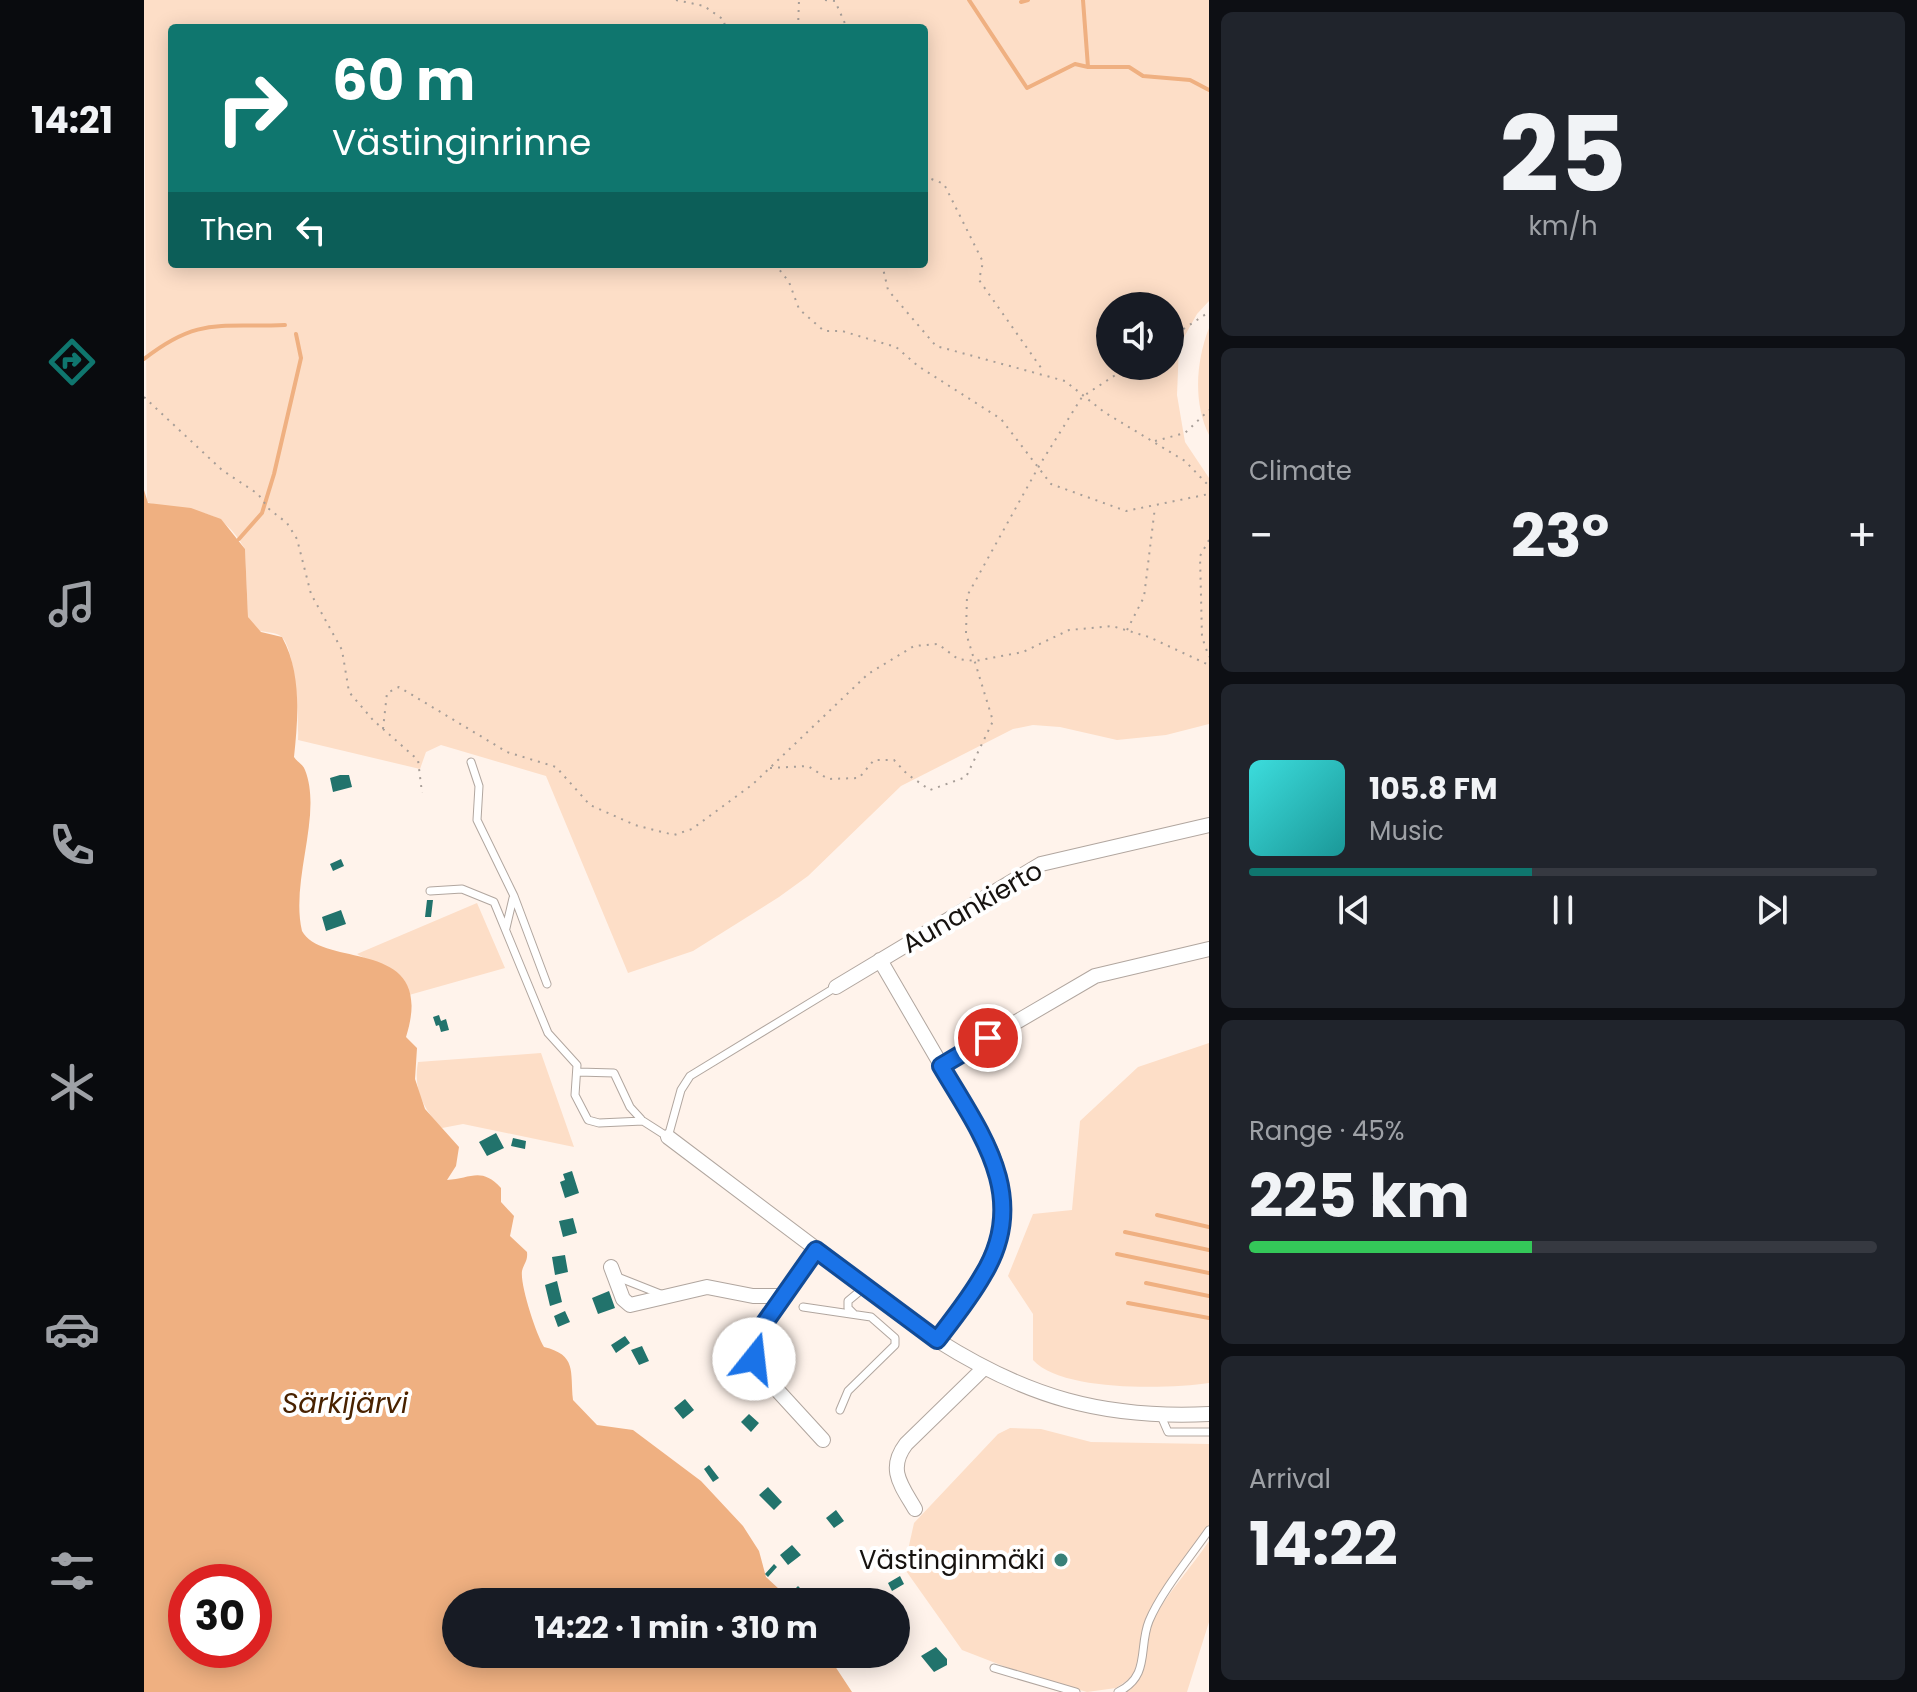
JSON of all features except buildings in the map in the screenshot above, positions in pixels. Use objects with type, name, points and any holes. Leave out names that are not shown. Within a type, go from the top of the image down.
[{"type":"street","name":"Aunankierto","points":[[836,987],[1041,864],[1209,825]]},
{"type":"street","points":[[941,1066],[1095,976],[1209,949]]},
{"type":"street","points":[[880,960],[990,1149],[1000,1180],[1002,1205],[998,1241],[984,1274],[937,1340]]},
{"type":"street","points":[[668,1137],[937,1340],[983,1369],[1026,1389],[1081,1406],[1161,1416],[1209,1414]]},
{"type":"street","points":[[816,1250],[752,1341],[752,1355],[823,1440]]},
{"type":"street","points":[[613,1271],[623,1299],[630,1305],[707,1287],[753,1296],[784,1296]]},
{"type":"street","points":[[915,1509],[895,1474],[897,1457],[983,1369]]},
{"type":"lane","points":[[471,762],[479,786],[477,820],[514,896],[547,984]]},
{"type":"lane","points":[[430,891],[462,889],[490,898],[548,1033],[556,1046],[573,1059],[578,1072],[575,1095],[588,1120],[599,1123],[643,1121]]},
{"type":"lane","points":[[505,931],[514,896]]},
{"type":"lane","points":[[578,1072],[614,1073],[633,1113],[668,1137],[681,1090],[690,1076],[836,987]]},
{"type":"lane","points":[[613,1271],[669,1298]]},
{"type":"lane","points":[[855,1315],[848,1308],[848,1301],[866,1286]]},
{"type":"lane","points":[[803,1307],[875,1319],[895,1342],[848,1391],[840,1410]]},
{"type":"lane","points":[[1161,1416],[1168,1432],[1209,1432]]},
{"type":"lane","points":[[1118,1692],[1130,1685],[1142,1668],[1150,1618],[1209,1530]]},
{"type":"lane","points":[[994,1668],[1076,1692]]},
{"type":"path","points":[[676,0],[704,6],[724,20],[724,24]]},
{"type":"path","points":[[798,24],[799,0]]},
{"type":"path","points":[[825,0],[835,1],[845,24]]},
{"type":"path","points":[[928,178],[944,184],[983,262],[979,280],[1045,373]]},
{"type":"path","points":[[778,268],[789,282],[799,309],[824,331],[842,331],[896,347],[918,366],[1001,419],[1051,484],[1126,511],[1209,494]]},
{"type":"path","points":[[883,268],[888,290],[936,346],[1045,373],[1065,381],[1082,397],[1185,461],[1209,486]]},
{"type":"path","points":[[1184,329],[1209,312]]},
{"type":"path","points":[[769,768],[808,766],[828,779],[859,778],[874,760],[894,760],[907,774],[930,790],[966,777],[993,721],[966,633],[967,596],[1039,466],[1082,397],[1108,380]]},
{"type":"path","points":[[144,397],[222,470],[258,494],[269,509],[287,523],[297,539],[311,594],[342,650],[349,692],[383,729],[418,760],[422,793]]},
{"type":"path","points":[[1154,442],[1185,433],[1209,410]]},
{"type":"path","points":[[1127,630],[1144,597],[1156,505]]},
{"type":"path","points":[[1209,540],[1200,556],[1202,637],[1209,657]]},
{"type":"path","points":[[383,729],[382,712],[387,693],[399,687],[437,707],[457,725],[507,752],[556,767],[590,805],[635,825],[674,835],[692,829],[769,768],[868,674],[896,654],[926,643],[938,644],[958,659],[975,661],[1023,652],[1069,630],[1112,626],[1209,665]]},
{"type":"shaded area","points":[[144,0],[1209,0],[1209,301],[1197,314],[1184,337],[1184,292],[1096,292],[1096,380],[1178,380],[1185,442],[1209,478],[1209,724],[1166,735],[1117,740],[1060,727],[1033,725],[1013,729],[901,786],[808,876],[779,897],[693,951],[628,973],[546,776],[441,745],[426,752],[420,769],[298,740],[293,667],[285,641],[279,635],[254,629],[248,617],[245,549],[223,522],[201,512],[147,502]]},
{"type":"shaded area","points":[[1209,328],[1209,435],[1200,409],[1198,382],[1201,354]]},
{"type":"shaded area","points":[[477,903],[505,968],[409,995],[399,977],[357,954]]},
{"type":"shaded area","points":[[1209,1043],[1209,1383],[1116,1386],[1067,1378],[1047,1370],[1033,1360],[1033,1314],[1008,1276],[1033,1214],[1072,1210],[1080,1121],[1138,1067]]},
{"type":"shaded area","points":[[541,1053],[574,1147],[463,1124],[442,1128],[418,1090],[418,1062]]},
{"type":"shaded area","points":[[1010,1428],[1041,1429],[1091,1442],[1209,1444],[1209,1527],[1147,1618],[1140,1665],[1132,1677],[1116,1688],[1087,1692],[1024,1674],[962,1650],[904,1568],[914,1523],[998,1434]]},
{"type":"shaded area","points":[[1209,1541],[1209,1622],[1187,1692],[1123,1692],[1143,1669],[1148,1636],[1155,1616]]},
{"type":"water","name":"Särkijärvi","points":[[144,490],[148,503],[191,508],[221,519],[245,549],[248,617],[261,632],[282,637],[288,651],[296,681],[294,757],[303,766],[310,788],[309,827],[300,891],[302,931],[314,943],[374,960],[393,969],[406,983],[412,1005],[406,1037],[417,1048],[415,1079],[425,1109],[459,1147],[456,1166],[447,1180],[475,1175],[487,1177],[501,1188],[501,1202],[514,1216],[510,1236],[527,1252],[522,1278],[533,1321],[544,1347],[555,1350],[567,1360],[573,1400],[597,1425],[633,1430],[701,1481],[743,1526],[759,1551],[766,1577],[778,1588],[442,1588],[442,1668],[836,1668],[852,1692],[144,1692]]},
{"type":"waterway","points":[[969,0],[1027,88],[1075,64],[1129,67],[1143,76],[1190,80],[1209,90]]},
{"type":"waterway","points":[[1021,2],[1028,0]]},
{"type":"waterway","points":[[1083,0],[1088,67]]},
{"type":"waterway","points":[[144,359],[163,345],[196,330],[285,325]]},
{"type":"waterway","points":[[239,539],[262,513],[274,474],[301,358],[296,334]]},
{"type":"waterway","points":[[1157,1215],[1209,1227]]},
{"type":"waterway","points":[[1125,1232],[1209,1250]]},
{"type":"waterway","points":[[1117,1254],[1209,1273]]},
{"type":"waterway","points":[[1146,1283],[1209,1296]]},
{"type":"waterway","points":[[1128,1303],[1209,1318]]},
{"type":"place","name":"Västinginmäki","points":[[1061,1560]]},
{"type":"route","points":[[754,1359],[752,1341],[816,1250],[937,1340],[984,1274],[998,1241],[1001,1224],[1000,1180],[996,1164],[941,1066],[988,1038]]}]
